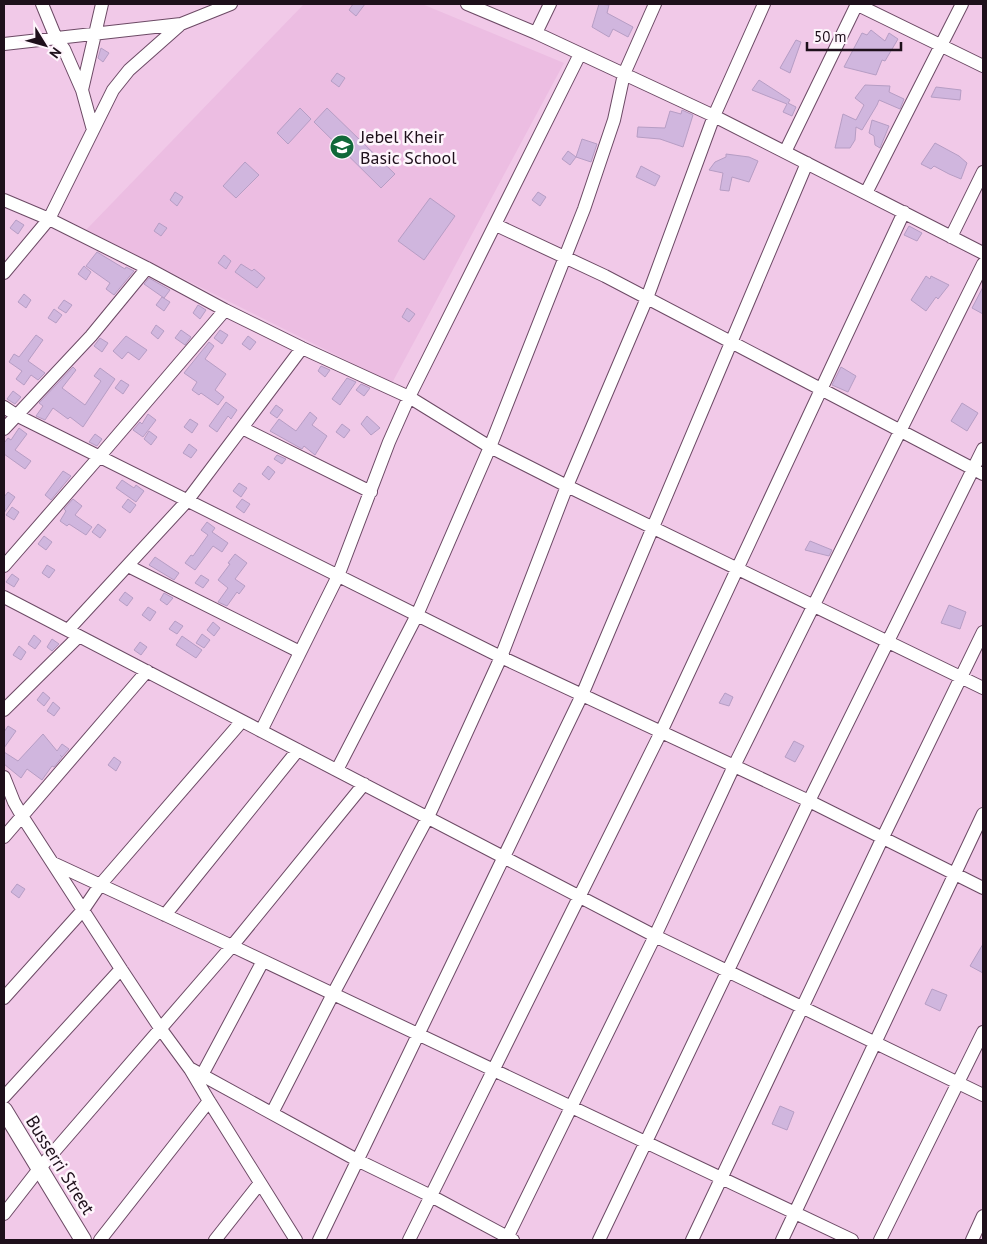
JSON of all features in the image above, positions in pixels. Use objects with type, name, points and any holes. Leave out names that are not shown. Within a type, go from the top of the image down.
[{"type":"main road","name":"Busserri Street","points":[[4,1110],[83,1240]]},
{"type":"street","points":[[42,4],[56,38],[64,49],[82,90],[93,130]]},
{"type":"street","points":[[82,90],[102,4]]},
{"type":"street","points":[[4,44],[181,24],[231,4]]},
{"type":"street","points":[[467,4],[714,116],[983,253]]},
{"type":"street","points":[[536,34],[550,4]]},
{"type":"street","points":[[337,770],[417,616],[490,447],[584,209],[614,120],[624,74],[655,4]]},
{"type":"street","points":[[272,1113],[332,994],[428,817],[501,657],[567,486],[647,298],[714,116],[764,4]]},
{"type":"street","points":[[785,152],[857,4],[983,66]]},
{"type":"street","points":[[866,193],[962,4]]},
{"type":"street","points":[[4,273],[49,219],[113,90],[129,70],[181,24]]},
{"type":"street","points":[[261,731],[338,576],[409,397],[580,54]]},
{"type":"street","points":[[318,1240],[582,695],[807,163]]},
{"type":"street","points":[[951,237],[983,172]]},
{"type":"street","points":[[4,200],[49,219],[302,348],[409,397],[490,447],[567,486],[983,688]]},
{"type":"street","points":[[409,1240],[661,732],[904,212]]},
{"type":"street","points":[[496,225],[565,256],[647,298],[978,472]]},
{"type":"street","points":[[190,1068],[357,1160],[431,1196],[508,1239],[655,936],[734,766],[983,264]]},
{"type":"street","points":[[4,429],[91,336],[146,268]]},
{"type":"street","points":[[4,566],[225,310]]},
{"type":"street","points":[[4,710],[73,633],[128,566],[187,501],[302,348]]},
{"type":"street","points":[[4,407],[16,416],[417,616],[809,801],[983,888]]},
{"type":"street","points":[[242,428],[371,492]]},
{"type":"street","points":[[599,1240],[809,801],[888,642],[978,472],[983,449]]},
{"type":"street","points":[[128,566],[300,652]]},
{"type":"street","points":[[4,597],[655,936],[983,1095]]},
{"type":"street","points":[[692,1240],[883,837],[983,632]]},
{"type":"street","points":[[4,837],[147,671]]},
{"type":"street","points":[[4,998],[83,910],[100,885],[242,721]]},
{"type":"street","points":[[165,915],[298,750]]},
{"type":"street","points":[[4,778],[22,816],[160,1028],[190,1068],[296,1240]]},
{"type":"street","points":[[4,1214],[39,1169],[232,946],[364,784]]},
{"type":"street","points":[[782,1240],[983,814]]},
{"type":"street","points":[[53,863],[852,1240]]},
{"type":"street","points":[[202,1075],[263,961]]},
{"type":"street","points":[[4,1097],[121,969]]},
{"type":"street","points":[[880,1240],[983,1032]]},
{"type":"street","points":[[100,1240],[209,1101]]},
{"type":"street","points":[[215,1240],[260,1182]]},
{"type":"street","points":[[972,1240],[983,1216]]},
{"type":"shaded area","name":"Jebel Kheir Basic School","points":[[304,4],[422,4],[564,63],[392,383],[86,230]]},
{"type":"building","points":[[353,4],[365,4],[356,16],[349,10]]},
{"type":"building","points":[[599,4],[609,5],[607,13],[633,27],[628,37],[613,29],[609,37],[592,27]]},
{"type":"building","points":[[871,30],[885,41],[889,33],[898,39],[885,61],[882,60],[876,75],[844,67],[862,33],[867,35]]},
{"type":"building","points":[[796,40],[801,42],[790,73],[780,68]]},
{"type":"building","points":[[101,48],[109,53],[103,62],[98,58]]},
{"type":"building","points":[[337,73],[345,78],[339,87],[331,81]]},
{"type":"building","points":[[759,80],[790,100],[788,103],[796,107],[792,116],[783,112],[787,104],[752,90]]},
{"type":"building","points":[[865,85],[890,86],[889,92],[904,99],[900,109],[879,100],[862,130],[856,127],[855,140],[850,148],[835,148],[843,114],[856,120],[864,105],[855,98]]},
{"type":"building","points":[[936,87],[961,90],[960,100],[931,97]]},
{"type":"building","points":[[300,108],[311,119],[288,144],[277,133]]},
{"type":"building","points":[[327,108],[395,174],[381,188],[314,122]]},
{"type":"building","points":[[682,110],[693,115],[683,147],[660,139],[637,137],[638,127],[665,128],[670,111],[681,114]]},
{"type":"building","points":[[872,120],[889,126],[880,148],[875,145],[874,136],[869,133]]},
{"type":"building","points":[[582,139],[597,144],[591,162],[576,157]]},
{"type":"building","points":[[935,143],[959,156],[967,163],[961,179],[934,166],[931,169],[921,164]]},
{"type":"building","points":[[568,151],[576,157],[570,165],[562,159]]},
{"type":"building","points":[[726,154],[749,157],[758,161],[749,182],[732,177],[729,191],[720,190],[723,173],[709,170],[715,162],[726,157]]},
{"type":"building","points":[[245,162],[259,175],[236,198],[223,186]]},
{"type":"building","points":[[641,166],[660,176],[655,186],[636,177]]},
{"type":"building","points":[[175,192],[183,197],[177,206],[170,200]]},
{"type":"building","points":[[538,192],[546,197],[540,206],[532,200]]},
{"type":"building","points":[[430,198],[455,216],[424,260],[398,241]]},
{"type":"building","points":[[16,220],[24,225],[18,234],[10,228]]},
{"type":"building","points":[[159,223],[167,228],[161,236],[154,231]]},
{"type":"building","points":[[909,226],[922,233],[917,241],[904,235]]},
{"type":"building","points":[[97,252],[125,269],[126,267],[134,271],[114,295],[106,289],[110,283],[86,266]]},
{"type":"building","points":[[224,255],[231,261],[226,269],[218,263]]},
{"type":"building","points":[[241,264],[252,271],[254,269],[265,278],[257,288],[235,272]]},
{"type":"building","points":[[84,266],[91,272],[86,280],[78,274]]},
{"type":"building","points":[[926,276],[930,279],[931,276],[949,285],[938,299],[936,297],[926,311],[911,300]]},
{"type":"building","points":[[149,278],[170,290],[164,298],[144,284]]},
{"type":"building","points":[[983,287],[983,314],[972,308]]},
{"type":"building","points":[[24,294],[31,300],[26,308],[18,302]]},
{"type":"building","points":[[162,297],[170,302],[164,311],[156,305]]},
{"type":"building","points":[[64,300],[72,305],[66,313],[58,308]]},
{"type":"building","points":[[198,305],[206,310],[200,319],[193,313]]},
{"type":"building","points":[[407,308],[415,314],[409,322],[402,317]]},
{"type":"building","points":[[54,309],[62,315],[56,323],[48,318]]},
{"type":"building","points":[[156,325],[164,331],[158,339],[151,333]]},
{"type":"building","points":[[181,330],[191,337],[185,345],[175,338]]},
{"type":"building","points":[[220,330],[228,335],[222,344],[214,338]]},
{"type":"building","points":[[36,335],[43,340],[28,361],[45,373],[38,380],[31,375],[24,385],[16,379],[22,371],[9,362],[14,354],[19,357]]},
{"type":"building","points":[[126,336],[147,350],[139,360],[128,352],[122,359],[113,351]]},
{"type":"building","points":[[248,336],[256,342],[250,350],[242,344]]},
{"type":"building","points":[[100,338],[108,343],[102,352],[94,346]]},
{"type":"building","points":[[209,342],[214,346],[205,359],[226,374],[215,390],[224,397],[218,405],[201,393],[199,395],[192,390],[197,382],[184,373]]},
{"type":"building","points":[[321,366],[330,370],[325,377],[318,371]]},
{"type":"building","points":[[73,367],[76,370],[62,388],[85,405],[101,381],[94,376],[100,368],[115,379],[83,427],[53,408],[45,420],[36,416],[43,406],[39,403]]},
{"type":"building","points":[[841,367],[856,376],[848,392],[832,385]]},
{"type":"building","points":[[347,378],[356,382],[340,405],[332,399]]},
{"type":"building","points":[[121,380],[129,385],[123,394],[115,388]]},
{"type":"building","points":[[361,384],[370,388],[364,396],[356,390]]},
{"type":"building","points":[[13,391],[21,397],[15,404],[7,399]]},
{"type":"building","points":[[226,402],[237,410],[231,419],[228,416],[217,432],[209,426]]},
{"type":"building","points":[[962,403],[978,413],[967,431],[951,421]]},
{"type":"building","points":[[276,405],[283,410],[277,418],[270,413]]},
{"type":"building","points":[[310,412],[317,418],[312,425],[327,436],[315,455],[304,446],[302,449],[270,431],[279,419],[296,431]]},
{"type":"building","points":[[148,414],[156,420],[143,437],[133,430],[140,422],[142,424]]},
{"type":"building","points":[[367,416],[380,428],[371,435],[361,424]]},
{"type":"building","points":[[190,419],[198,424],[192,433],[184,427]]},
{"type":"building","points":[[342,424],[350,430],[344,438],[336,432]]},
{"type":"building","points":[[19,428],[27,434],[15,450],[31,461],[25,469],[4,454],[4,443],[8,438],[11,440]]},
{"type":"building","points":[[149,431],[157,437],[151,445],[144,439]]},
{"type":"building","points":[[95,434],[102,439],[97,446],[89,442]]},
{"type":"building","points":[[189,444],[197,450],[191,458],[183,453]]},
{"type":"building","points":[[277,455],[286,459],[282,464],[274,459]]},
{"type":"building","points":[[268,466],[275,472],[269,480],[262,474]]},
{"type":"building","points":[[63,471],[71,476],[51,500],[45,495]]},
{"type":"building","points":[[122,480],[134,488],[136,485],[144,491],[136,502],[116,488]]},
{"type":"building","points":[[239,483],[247,488],[241,497],[233,491]]},
{"type":"building","points":[[8,492],[15,497],[4,513],[4,497]]},
{"type":"building","points":[[73,499],[82,506],[75,515],[92,527],[86,535],[69,524],[67,526],[60,521],[66,511],[64,509]]},
{"type":"building","points":[[128,499],[136,505],[130,513],[122,507]]},
{"type":"building","points":[[242,499],[250,504],[244,513],[236,507]]},
{"type":"building","points":[[12,507],[19,512],[14,520],[6,515]]},
{"type":"building","points":[[207,522],[215,528],[212,532],[228,543],[222,552],[213,546],[195,570],[185,563],[191,555],[193,556],[208,535],[201,530]]},
{"type":"building","points":[[98,524],[106,530],[100,538],[92,532]]},
{"type":"building","points":[[44,536],[52,542],[46,550],[38,544]]},
{"type":"building","points":[[810,541],[832,550],[829,556],[805,550]]},
{"type":"building","points":[[235,554],[247,563],[235,579],[245,586],[239,594],[237,592],[227,606],[218,602],[228,588],[218,580]]},
{"type":"building","points":[[155,557],[179,573],[174,580],[149,565]]},
{"type":"building","points":[[47,565],[55,570],[49,578],[42,573]]},
{"type":"building","points":[[12,574],[19,579],[14,587],[6,582]]},
{"type":"building","points":[[201,575],[209,580],[203,588],[195,583]]},
{"type":"building","points":[[125,592],[133,598],[127,606],[119,600]]},
{"type":"building","points":[[164,593],[173,598],[167,605],[160,600]]},
{"type":"building","points":[[949,605],[966,612],[960,629],[941,623]]},
{"type":"building","points":[[148,607],[156,612],[150,621],[142,615]]},
{"type":"building","points":[[175,621],[183,626],[177,634],[169,629]]},
{"type":"building","points":[[213,622],[220,628],[214,636],[207,630]]},
{"type":"building","points":[[202,634],[210,640],[204,648],[196,643]]},
{"type":"building","points":[[34,635],[41,641],[35,649],[28,644]]},
{"type":"building","points":[[182,636],[202,650],[196,658],[176,645]]},
{"type":"building","points":[[52,639],[59,644],[52,651],[47,647]]},
{"type":"building","points":[[140,642],[147,647],[141,655],[134,650]]},
{"type":"building","points":[[19,646],[26,652],[21,660],[13,655]]},
{"type":"building","points":[[43,692],[50,698],[44,706],[37,700]]},
{"type":"building","points":[[725,693],[733,697],[729,706],[719,703]]},
{"type":"building","points":[[53,702],[60,708],[54,716],[47,711]]},
{"type":"building","points":[[8,726],[16,731],[4,748],[4,732]]},
{"type":"building","points":[[43,734],[57,751],[62,744],[69,749],[54,767],[52,766],[42,780],[27,769],[21,778],[4,764],[4,752],[18,761]]},
{"type":"building","points":[[794,741],[804,746],[795,762],[785,757]]},
{"type":"building","points":[[114,757],[121,762],[116,771],[108,765]]},
{"type":"building","points":[[17,884],[25,889],[19,898],[11,892]]},
{"type":"building","points":[[983,944],[983,973],[970,966]]},
{"type":"building","points":[[932,989],[947,995],[940,1011],[925,1004]]},
{"type":"building","points":[[780,1106],[794,1112],[787,1130],[772,1124]]},
{"type":"place","name":"Jebel Kheir Basic School","points":[[342,147]]}]
